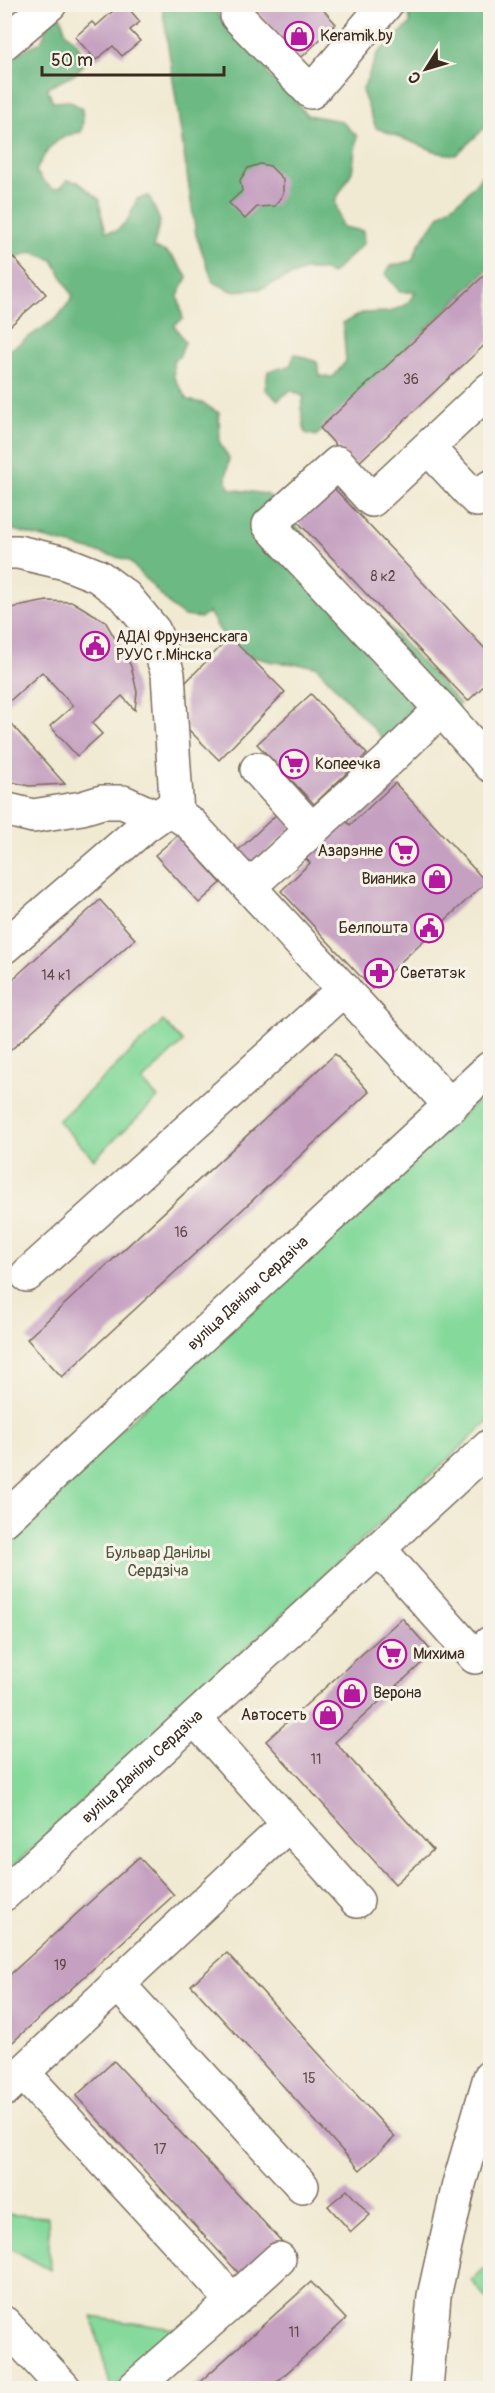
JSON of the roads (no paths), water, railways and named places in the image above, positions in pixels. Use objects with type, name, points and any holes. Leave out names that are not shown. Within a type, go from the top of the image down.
[{"type":"street","points":[[4,43],[50,4]]},
{"type":"street","points":[[237,16],[311,92],[386,4]]},
{"type":"street","points":[[486,751],[441,709],[269,525],[338,463],[372,500],[490,390]]},
{"type":"street","points":[[428,448],[486,501]]},
{"type":"street","points":[[4,552],[18,552],[65,563],[98,576],[126,597],[154,631],[168,674],[166,816]]},
{"type":"street","points":[[249,887],[390,759],[441,709]]},
{"type":"street","points":[[257,769],[312,830]]},
{"type":"street","points":[[4,809],[33,816],[82,808],[102,802],[123,802],[190,823],[451,1106]]},
{"type":"street","points":[[4,947],[166,816]]},
{"type":"street","points":[[27,1275],[344,989]]},
{"type":"street","name":"вуліца Данілы Сердзіча","points":[[4,1520],[490,1068]]},
{"type":"street","name":"вуліца Данілы Сердзіча","points":[[4,1894],[490,1446]]},
{"type":"street","points":[[379,1549],[475,1657],[490,1643]]},
{"type":"street","points":[[195,1719],[357,1901]]},
{"type":"street","points":[[233,2301],[14,2081],[288,1825]]},
{"type":"street","points":[[117,1983],[302,2186]]},
{"type":"street","points":[[426,2388],[434,2296],[459,2184],[490,2077]]},
{"type":"street","points":[[459,2184],[490,2161]]},
{"type":"street","points":[[135,2388],[279,2259]]},
{"type":"street","points":[[4,2323],[64,2388]]},
{"type":"place","name":"Keramik.by","points":[[299,36]]},
{"type":"place","name":"АДАІ Фрунзенскага РУУС г.Мінска","points":[[95,646]]},
{"type":"place","name":"Копеечка","points":[[294,764]]},
{"type":"place","name":"Азарэнне","points":[[404,851]]},
{"type":"place","name":"Вианика","points":[[437,879]]},
{"type":"place","name":"Белпошта","points":[[429,928]]},
{"type":"place","name":"Светатэк","points":[[379,973]]},
{"type":"place","name":"Михима","points":[[392,1654]]},
{"type":"place","name":"Верона","points":[[352,1693]]},
{"type":"place","name":"Автосеть","points":[[328,1715]]},
{"type":"park label","name":"Бульвар Данілы Сердзіча","points":[[158,1562]]}]
